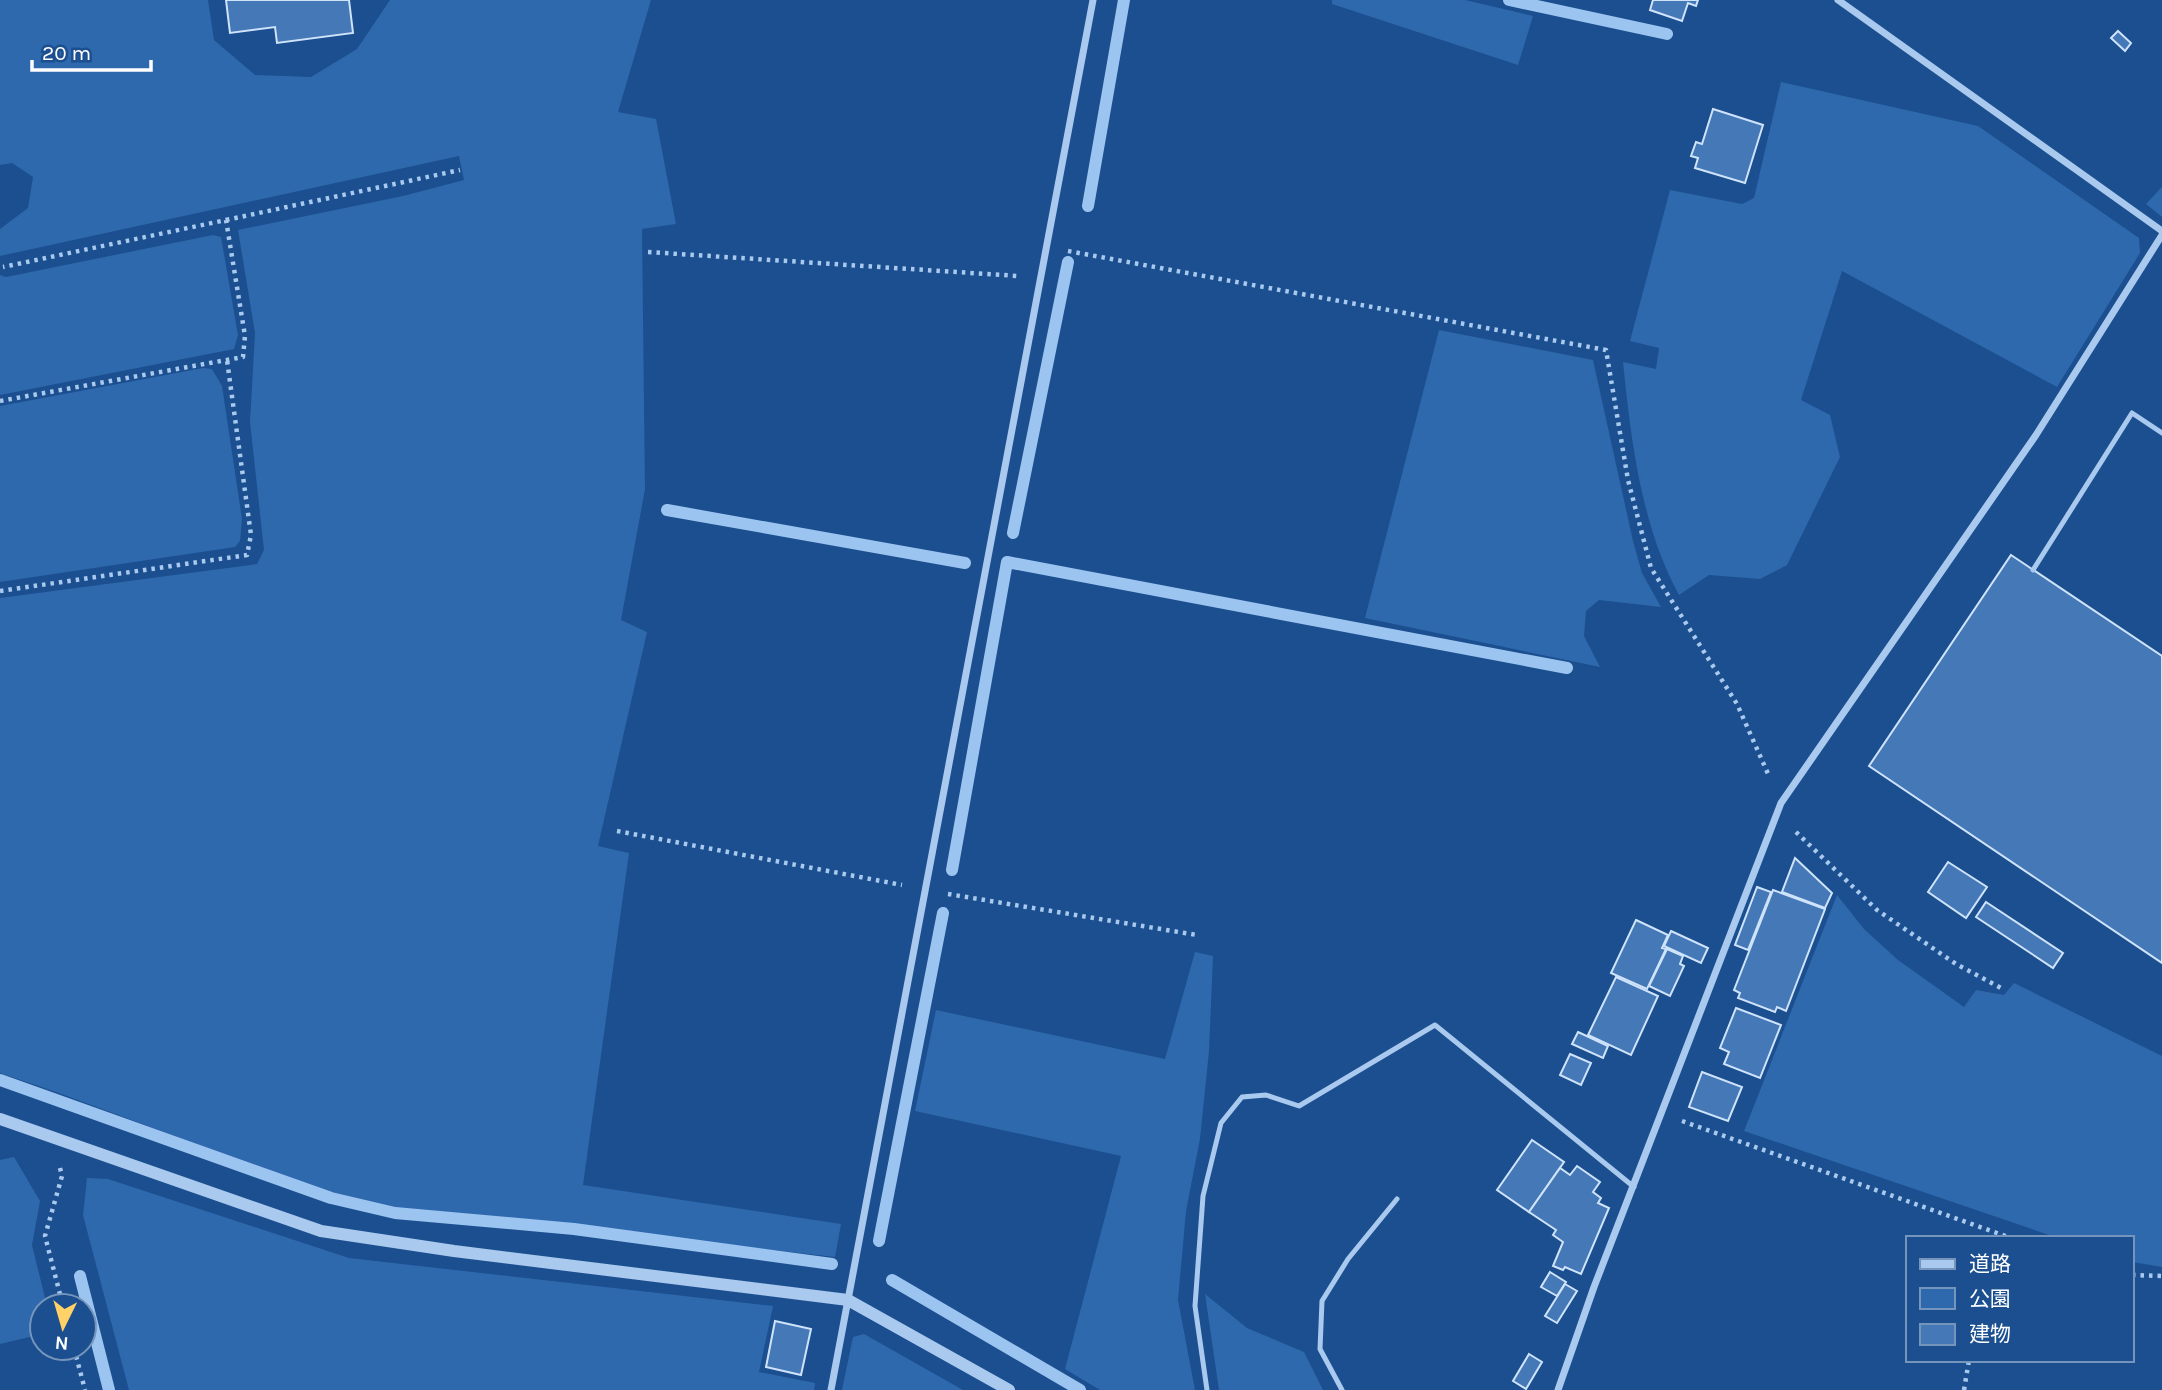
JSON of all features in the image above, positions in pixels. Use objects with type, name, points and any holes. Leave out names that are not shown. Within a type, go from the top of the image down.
[{"type":"street","points":[[831,1390],[1093,0]]},
{"type":"street","points":[[1558,1390],[1594,1287],[1781,803],[2036,435],[2162,233],[1838,0]]},
{"type":"street","points":[[0,1119],[321,1231],[454,1251],[848,1300],[1009,1390]]},
{"type":"lane","points":[[2034,570],[2132,413],[2162,433]]},
{"type":"lane","points":[[1207,1390],[1195,1306],[1203,1195],[1221,1123],[1242,1097],[1266,1095],[1299,1106],[1435,1025],[1634,1187]]},
{"type":"lane","points":[[1342,1390],[1320,1349],[1322,1301],[1348,1259],[1397,1199]]},
{"type":"path","points":[[3,267],[460,170]]},
{"type":"path","points":[[0,401],[243,357],[245,336],[226,220]]},
{"type":"path","points":[[1047,247],[1606,350],[1628,481],[1651,568],[1737,704],[1781,803]]},
{"type":"path","points":[[648,252],[1041,278]]},
{"type":"path","points":[[0,591],[247,555],[251,535],[228,360]]},
{"type":"path","points":[[1776,813],[1877,910],[1956,964],[2003,989]]},
{"type":"path","points":[[1662,1114],[2005,1236]]},
{"type":"path","points":[[54,1138],[62,1176],[45,1236],[59,1292]]},
{"type":"path","points":[[1989,1236],[1990,1231]]},
{"type":"path","points":[[2134,1275],[2162,1276]]},
{"type":"path","points":[[78,1362],[85,1390]]},
{"type":"path","points":[[1965,1390],[1969,1362]]},
{"type":"green space","points":[[0,0],[208,0],[214,40],[255,75],[311,77],[357,49],[390,0],[651,0],[618,112],[656,119],[676,224],[642,229],[645,489],[621,620],[647,632],[598,846],[629,853],[583,1185],[841,1224],[835,1257],[396,1208],[332,1194],[0,1073],[0,598],[257,564],[264,550],[250,422],[255,333],[238,230],[403,196],[464,180],[459,156],[0,256],[0,229],[28,208],[33,177],[12,163],[0,165]]},
{"type":"green space","points":[[1332,0],[1465,0],[1533,16],[1518,65],[1332,4]]},
{"type":"green space","points":[[1781,82],[1978,126],[2139,238],[2140,253],[2057,387],[1842,271],[1801,400],[1830,415],[1840,457],[1787,565],[1760,579],[1709,575],[1679,595],[1655,540],[1640,482],[1623,362],[1656,369],[1659,348],[1630,341],[1670,190],[1742,204],[1754,198]]},
{"type":"green space","points":[[2162,187],[2162,217],[2146,204]]},
{"type":"green space","points":[[213,235],[221,237],[238,335],[234,349],[0,395],[0,275],[6,277]]},
{"type":"green space","points":[[1439,330],[1593,360],[1633,541],[1642,573],[1661,607],[1599,600],[1586,611],[1584,636],[1600,667],[1365,618]]},
{"type":"green space","points":[[203,368],[212,369],[222,386],[242,519],[240,541],[235,547],[0,582],[0,406]]},
{"type":"green space","points":[[1837,895],[1864,929],[1898,960],[1964,1007],[1976,990],[2004,995],[2014,983],[2162,1056],[2162,1267],[2134,1262],[2134,1236],[2052,1236],[1744,1131]]},
{"type":"green space","points":[[1195,952],[1213,956],[1209,1051],[1200,1139],[1186,1211],[1178,1300],[1195,1390],[1100,1390],[1065,1369],[1121,1156],[915,1111],[936,1010],[1165,1059]]},
{"type":"green space","points":[[14,1157],[40,1201],[32,1245],[44,1292],[28,1292],[28,1337],[0,1344],[0,1160]]},
{"type":"green space","points":[[87,1178],[108,1179],[349,1258],[773,1306],[759,1372],[815,1383],[814,1390],[129,1390],[83,1215]]},
{"type":"green space","points":[[1205,1294],[1247,1328],[1304,1352],[1323,1390],[1219,1390]]},
{"type":"green space","points":[[864,1334],[963,1390],[842,1390],[853,1337]]},
{"type":"building","points":[[226,0],[349,0],[353,33],[277,43],[275,27],[230,33]]},
{"type":"building","points":[[1653,0],[1698,0],[1696,6],[1688,3],[1682,21],[1650,10]]},
{"type":"building","points":[[2118,31],[2131,43],[2125,51],[2111,38]]},
{"type":"building","points":[[1713,109],[1763,125],[1745,183],[1695,168],[1698,158],[1691,156],[1696,142],[1702,144]]},
{"type":"building","points":[[2011,555],[2162,656],[2162,963],[1869,766]]},
{"type":"building","points":[[1795,858],[1832,893],[1825,908],[1782,892]]},
{"type":"building","points":[[1948,862],[1987,887],[1966,918],[1928,892]]},
{"type":"building","points":[[1757,887],[1771,892],[1748,950],[1735,945]]},
{"type":"building","points":[[1773,890],[1825,909],[1786,1011],[1777,1007],[1775,1012],[1738,998],[1740,993],[1734,990]]},
{"type":"building","points":[[1986,902],[2063,953],[2053,968],[1976,917]]},
{"type":"building","points":[[1636,920],[1668,935],[1662,948],[1666,949],[1647,989],[1611,973]]},
{"type":"building","points":[[1671,931],[1708,948],[1701,963],[1664,946]]},
{"type":"building","points":[[1667,949],[1683,956],[1680,964],[1684,966],[1670,996],[1649,986]]},
{"type":"building","points":[[1616,977],[1658,996],[1631,1055],[1588,1035]]},
{"type":"building","points":[[1736,1008],[1781,1025],[1760,1078],[1724,1064],[1729,1052],[1720,1048]]},
{"type":"building","points":[[1578,1032],[1608,1046],[1603,1058],[1572,1044]]},
{"type":"building","points":[[1570,1054],[1591,1063],[1581,1085],[1560,1075]]},
{"type":"building","points":[[1702,1072],[1742,1087],[1728,1121],[1689,1107]]},
{"type":"building","points":[[1532,1140],[1564,1162],[1529,1212],[1497,1190]]},
{"type":"building","points":[[1577,1166],[1600,1182],[1593,1192],[1601,1198],[1598,1203],[1609,1208],[1581,1274],[1565,1267],[1563,1270],[1553,1266],[1563,1242],[1553,1235],[1556,1230],[1529,1212],[1560,1168],[1570,1175]]},
{"type":"building","points":[[1550,1272],[1566,1282],[1557,1296],[1541,1287]]},
{"type":"building","points":[[1565,1284],[1577,1291],[1557,1323],[1545,1316]]},
{"type":"building","points":[[775,1321],[811,1329],[801,1375],[766,1367]]},
{"type":"building","points":[[1529,1354],[1542,1362],[1526,1389],[1513,1381]]},
{"type":"waterway","points":[[1088,206],[1124,0]]},
{"type":"waterway","points":[[1509,0],[1667,34]]},
{"type":"waterway","points":[[1013,533],[1068,262]]},
{"type":"waterway","points":[[667,510],[965,563]]},
{"type":"waterway","points":[[952,870],[1007,562],[1567,668]]},
{"type":"waterway","points":[[879,1241],[943,913]]},
{"type":"waterway","points":[[0,1080],[331,1198],[395,1213],[574,1229],[832,1264]]},
{"type":"waterway","points":[[80,1276],[109,1390]]},
{"type":"waterway","points":[[892,1280],[1080,1390]]}]
